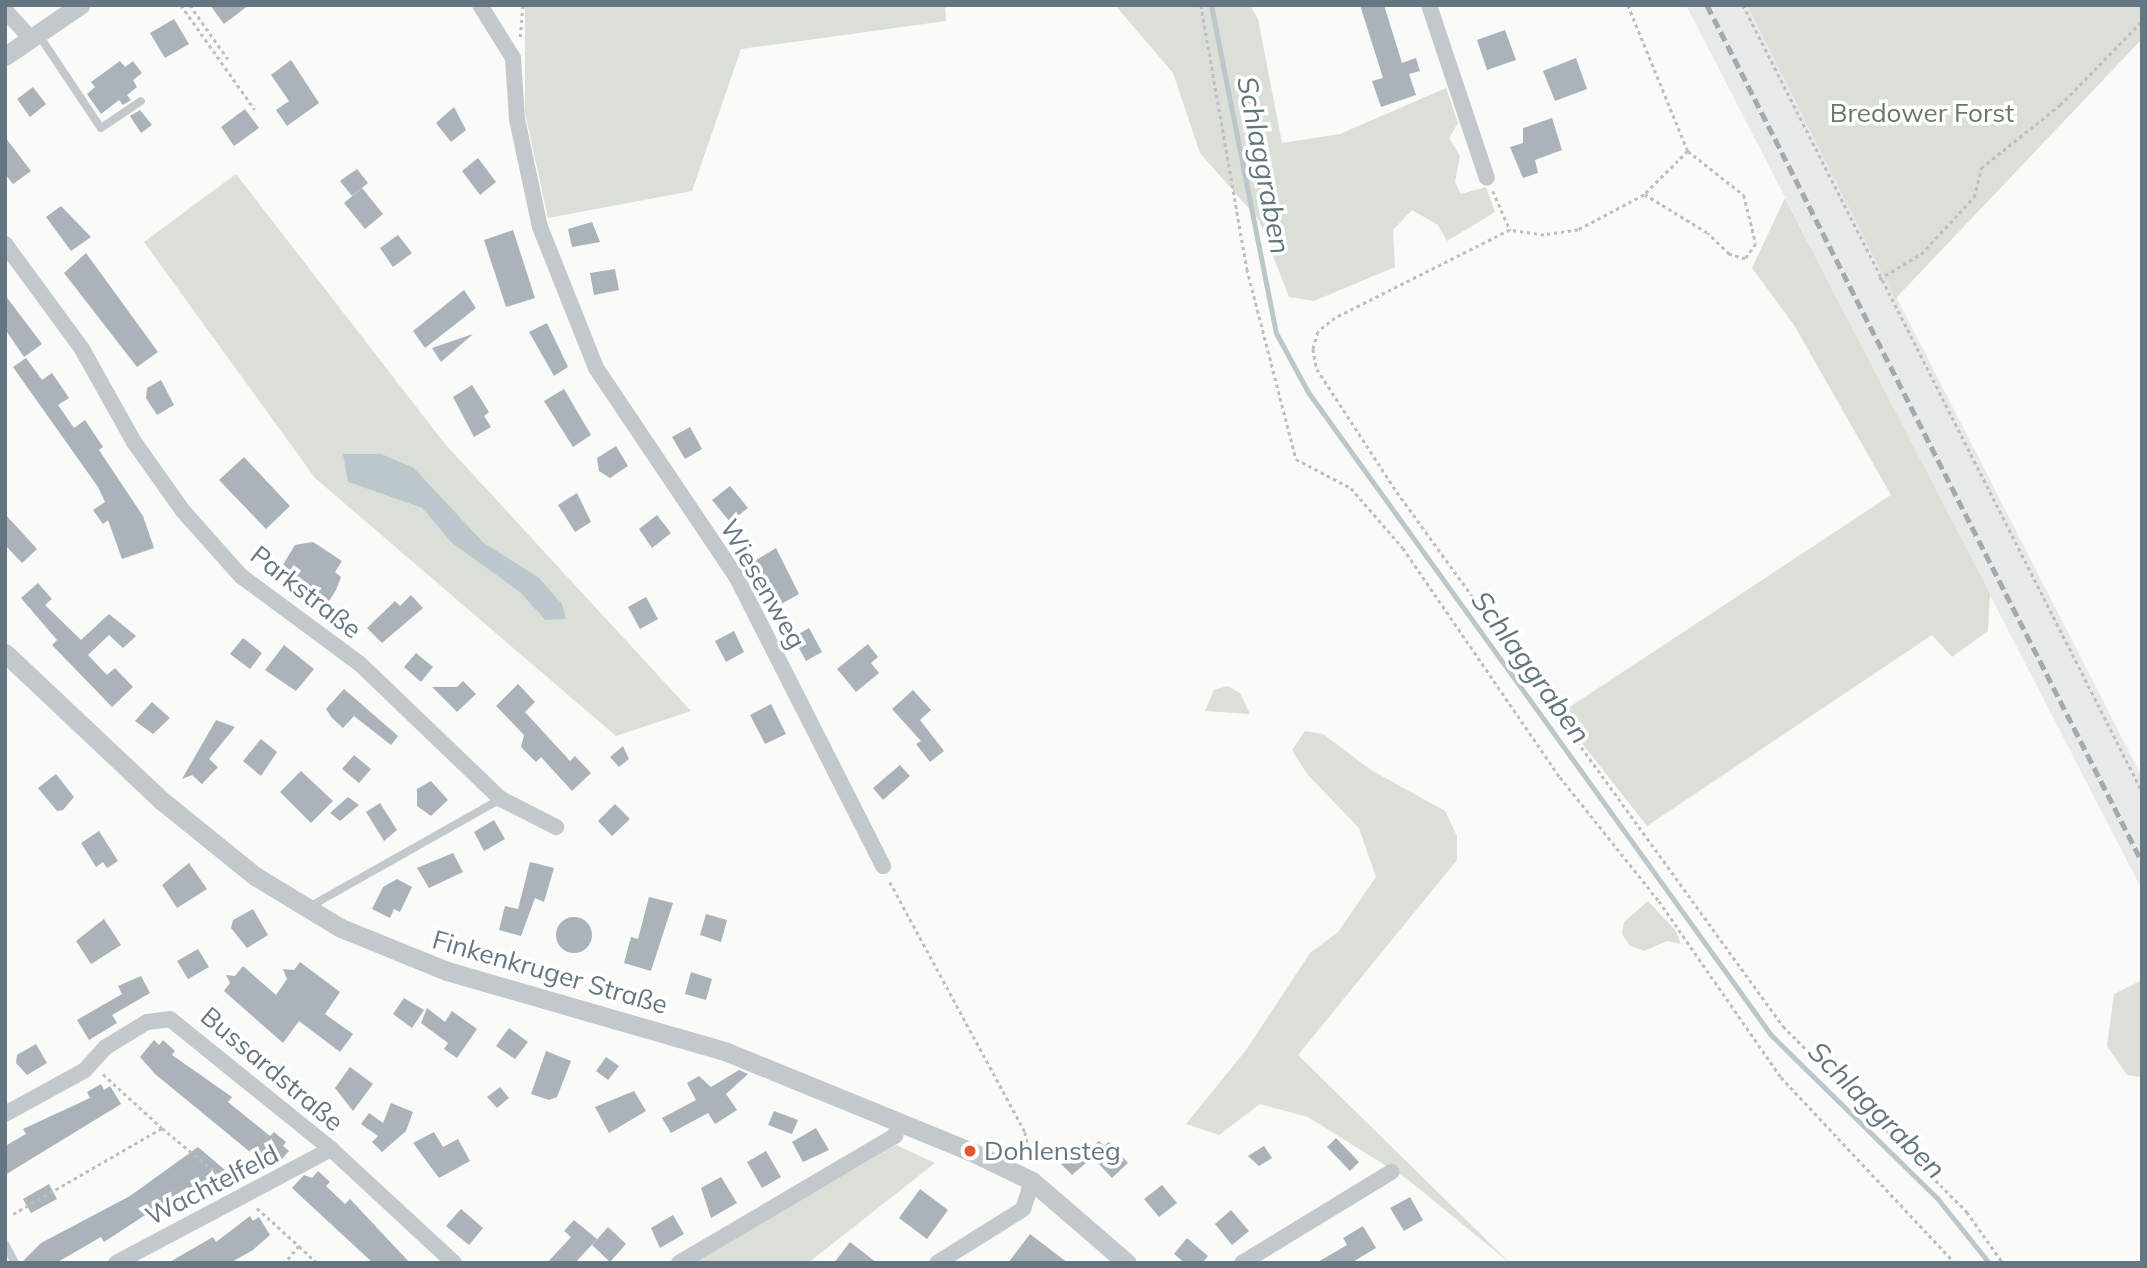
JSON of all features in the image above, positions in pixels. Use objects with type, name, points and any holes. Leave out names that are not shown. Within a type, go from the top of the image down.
[{"type":"street","points":[[5,56],[80,5]]},
{"type":"street","name":"Wiesenweg","points":[[481,5],[513,58],[517,119],[540,227],[596,368],[737,578],[883,866]]},
{"type":"street","points":[[1429,5],[1487,178]]},
{"type":"street","points":[[5,10],[34,36]]},
{"type":"street","name":"Parkstraße","points":[[5,244],[82,349],[141,452],[232,567],[360,664],[501,799],[556,827]]},
{"type":"street","name":"Finkenkruger Straße","points":[[5,653],[161,800],[255,876],[306,908],[425,964],[727,1052],[899,1122],[1032,1181],[1128,1263]]},
{"type":"street","name":"Bussardstraße","points":[[5,1114],[93,1062],[106,1046],[147,1022],[170,1019],[331,1149],[454,1263]]},
{"type":"street","points":[[679,1263],[895,1136],[899,1122]]},
{"type":"street","name":"Wachtelfeld","points":[[116,1263],[331,1149]]},
{"type":"street","points":[[1242,1263],[1391,1172]]},
{"type":"street","points":[[940,1262],[1023,1209],[1032,1181]]},
{"type":"lane","points":[[34,36],[101,128],[141,101]]},
{"type":"lane","points":[[306,908],[501,799]]},
{"type":"lane","points":[[5,1244],[15,1263]]},
{"type":"path","points":[[181,5],[255,110]]},
{"type":"path","points":[[190,5],[228,60]]},
{"type":"path","points":[[513,58],[523,5]]},
{"type":"path","points":[[1201,5],[1247,269],[1296,460],[1351,488],[1403,548],[1560,777],[1659,901],[1781,1077],[1955,1263]]},
{"type":"path","points":[[1628,5],[1688,151],[1744,195],[1756,244],[1745,260],[1644,195]]},
{"type":"path","points":[[1743,5],[1879,279],[2142,790]]},
{"type":"path","points":[[1879,279],[1921,254],[1974,197],[1981,168],[2060,105],[2142,21]]},
{"type":"path","points":[[1688,151],[1644,195],[1578,230],[1544,235],[1510,230],[1335,318],[1318,332],[1313,349],[1317,369],[1397,492],[1783,1026],[1967,1212],[2003,1263]]},
{"type":"path","points":[[1487,178],[1510,230]]},
{"type":"path","points":[[883,866],[1025,1132],[1032,1181]]},
{"type":"path","points":[[93,1062],[162,1128],[243,1195],[317,1263]]},
{"type":"path","points":[[13,1214],[162,1128]]},
{"type":"path","points":[[285,1263],[299,1246]]},
{"type":"shaded area","points":[[1686,5],[1747,5],[2142,777],[2142,890]]},
{"type":"shaded area","points":[[343,454],[381,454],[414,468],[484,543],[538,577],[562,604],[566,619],[545,620],[521,593],[452,543],[422,508],[348,482]]},
{"type":"green space","points":[[525,5],[945,5],[946,21],[741,49],[692,191],[548,218],[525,113]]},
{"type":"green space","points":[[1115,5],[1250,5],[1258,19],[1282,143],[1340,134],[1446,88],[1458,123],[1449,138],[1460,156],[1455,182],[1461,194],[1486,187],[1495,212],[1447,241],[1438,225],[1412,210],[1393,230],[1395,267],[1314,301],[1289,297],[1259,220],[1200,153],[1173,73]]},
{"type":"green space","name":"Bredower Forst","points":[[1747,5],[2142,5],[2142,39],[1895,299]]},
{"type":"green space","points":[[236,174],[445,444],[691,711],[616,736],[315,478],[144,242]],"holes":[[[414,468],[484,543],[538,577],[545,620],[521,593],[452,543],[422,508],[348,482]]]},
{"type":"green space","points":[[1785,198],[1990,594],[1988,631],[1952,657],[1932,635],[1647,826],[1559,714],[1891,495],[1794,325],[1752,268]]},
{"type":"green space","points":[[1228,686],[1240,693],[1250,714],[1205,711],[1214,690]]},
{"type":"green space","points":[[1305,731],[1323,734],[1371,770],[1445,811],[1457,836],[1457,860],[1298,1055],[1510,1263],[1407,1179],[1308,1117],[1260,1104],[1219,1135],[1186,1124],[1246,1050],[1310,953],[1338,932],[1376,877],[1359,828],[1307,774],[1292,750]]},
{"type":"green space","points":[[1648,901],[1676,931],[1681,944],[1667,941],[1644,951],[1630,946],[1622,934],[1624,922]]},
{"type":"green space","points":[[2142,980],[2142,1077],[2127,1075],[2107,1046],[2114,994]]},
{"type":"green space","points":[[896,1145],[935,1163],[808,1263],[693,1263]]},
{"type":"building","points":[[210,5],[249,5],[224,24]]},
{"type":"building","points":[[1360,5],[1384,5],[1402,63],[1416,58],[1420,71],[1409,74],[1416,95],[1381,107],[1372,81],[1383,78]]},
{"type":"building","points":[[174,19],[189,44],[165,58],[150,33]]},
{"type":"building","points":[[1505,30],[1516,60],[1487,70],[1477,40]]},
{"type":"building","points":[[1576,58],[1587,89],[1555,101],[1543,71]]},
{"type":"building","points":[[291,60],[319,103],[287,126],[276,110],[289,101],[271,75]]},
{"type":"building","points":[[120,61],[125,67],[133,61],[142,73],[133,80],[137,87],[127,95],[131,100],[123,105],[119,100],[101,114],[87,94],[95,87],[91,82]]},
{"type":"building","points":[[33,87],[46,104],[30,117],[17,99]]},
{"type":"building","points":[[454,107],[466,130],[451,142],[436,123]]},
{"type":"building","points":[[245,109],[259,128],[234,146],[221,127]]},
{"type":"building","points":[[140,110],[152,125],[141,133],[130,116]]},
{"type":"building","points":[[1552,118],[1562,150],[1535,160],[1538,173],[1523,178],[1510,147],[1523,143],[1523,128]]},
{"type":"building","points":[[5,137],[31,171],[13,184],[5,174]]},
{"type":"building","points":[[478,158],[496,182],[480,195],[462,171]]},
{"type":"building","points":[[357,169],[368,183],[352,196],[340,181]]},
{"type":"building","points":[[362,188],[383,214],[365,229],[344,203]]},
{"type":"building","points":[[61,206],[91,237],[71,251],[46,217]]},
{"type":"building","points":[[592,222],[600,242],[572,247],[568,229]]},
{"type":"building","points":[[513,230],[535,298],[506,307],[484,240]]},
{"type":"building","points":[[398,235],[412,253],[393,267],[380,248]]},
{"type":"building","points":[[86,253],[158,352],[137,367],[64,273]]},
{"type":"building","points":[[615,269],[619,290],[594,295],[590,273]]},
{"type":"building","points":[[464,290],[476,308],[425,348],[413,331]]},
{"type":"building","points":[[5,295],[42,344],[24,357],[5,329]]},
{"type":"building","points":[[547,323],[568,367],[554,376],[529,332]]},
{"type":"building","points":[[473,334],[441,362],[432,348]]},
{"type":"building","points":[[26,358],[42,380],[52,373],[69,398],[58,405],[74,428],[85,420],[103,447],[99,450],[143,516],[154,548],[122,559],[108,520],[103,524],[93,510],[105,502],[98,487],[13,367]]},
{"type":"building","points":[[161,380],[174,405],[157,415],[146,398],[147,388]]},
{"type":"building","points":[[472,385],[489,412],[484,416],[491,427],[474,437],[453,397]]},
{"type":"building","points":[[564,389],[591,435],[573,447],[544,401]]},
{"type":"building","points":[[690,427],[702,449],[685,459],[672,437]]},
{"type":"building","points":[[616,446],[628,466],[610,478],[599,471],[597,458]]},
{"type":"building","points":[[244,457],[290,506],[266,529],[219,480]]},
{"type":"building","points":[[730,486],[748,508],[730,522],[712,500]]},
{"type":"building","points":[[577,493],[591,522],[575,532],[558,505]]},
{"type":"building","points":[[5,514],[37,549],[22,563],[5,545]]},
{"type":"building","points":[[657,515],[671,533],[652,548],[639,529]]},
{"type":"building","points":[[313,542],[342,561],[335,572],[341,577],[327,604],[279,571],[295,545]]},
{"type":"building","points":[[776,548],[799,594],[781,604],[753,562]]},
{"type":"building","points":[[38,583],[52,599],[45,605],[81,640],[109,614],[136,636],[123,648],[109,635],[88,655],[107,675],[115,668],[133,687],[112,707],[52,645],[57,640],[21,598]]},
{"type":"building","points":[[411,595],[423,608],[382,643],[367,628],[395,601],[400,606]]},
{"type":"building","points":[[646,597],[658,619],[640,629],[628,607]]},
{"type":"building","points":[[809,628],[822,652],[806,661],[793,637]]},
{"type":"building","points":[[734,631],[744,652],[726,662],[715,641]]},
{"type":"building","points":[[243,638],[262,653],[250,669],[230,654]]},
{"type":"building","points":[[868,644],[878,657],[871,663],[879,673],[856,692],[837,669]]},
{"type":"building","points":[[284,645],[314,669],[296,691],[265,670]]},
{"type":"building","points":[[416,653],[433,667],[421,682],[404,667]]},
{"type":"building","points":[[463,681],[476,694],[457,712],[432,687],[457,687]]},
{"type":"building","points":[[518,684],[535,702],[525,712],[570,761],[575,756],[591,773],[572,791],[541,757],[536,762],[521,747],[524,735],[496,706]]},
{"type":"building","points":[[344,689],[398,736],[391,745],[354,716],[343,728],[332,718],[326,709]]},
{"type":"building","points":[[913,690],[931,710],[920,720],[944,751],[930,762],[916,744],[921,741],[892,709]]},
{"type":"building","points":[[152,702],[170,718],[153,734],[135,721]]},
{"type":"building","points":[[771,704],[786,734],[765,744],[750,715]]},
{"type":"building","points":[[216,720],[235,727],[209,759],[218,767],[202,784],[192,775],[182,779]]},
{"type":"building","points":[[261,739],[277,752],[261,776],[243,761]]},
{"type":"building","points":[[623,746],[629,759],[619,767],[610,757]]},
{"type":"building","points":[[354,755],[371,769],[359,783],[342,769]]},
{"type":"building","points":[[900,765],[910,776],[883,800],[873,788]]},
{"type":"building","points":[[301,771],[333,801],[311,823],[280,792]]},
{"type":"building","points":[[56,774],[74,797],[63,810],[57,811],[38,788]]},
{"type":"building","points":[[431,781],[448,800],[431,816],[417,806],[417,789]]},
{"type":"building","points":[[348,797],[359,805],[340,821],[330,813]]},
{"type":"building","points":[[380,803],[397,830],[384,841],[366,812]]},
{"type":"building","points":[[615,804],[630,819],[612,836],[598,821]]},
{"type":"building","points":[[494,820],[505,839],[484,851],[474,832]]},
{"type":"building","points":[[99,831],[118,861],[107,868],[103,862],[96,867],[81,843]]},
{"type":"building","points":[[453,853],[463,872],[429,888],[417,868]]},
{"type":"building","points":[[530,862],[554,868],[544,902],[535,898],[521,936],[499,930],[505,906],[518,909]]},
{"type":"building","points":[[189,863],[207,889],[177,908],[162,885]]},
{"type":"building","points":[[397,879],[412,887],[400,912],[394,909],[390,918],[372,909],[383,887]]},
{"type":"building","points":[[649,897],[673,903],[651,971],[624,963],[631,937],[638,939]]},
{"type":"building","points":[[253,909],[268,935],[247,948],[231,928],[233,920]]},
{"type":"building","points":[[706,914],[727,920],[721,942],[700,935]]},
{"type":"building","points":[[574,917],[586,923],[592,935],[586,947],[574,953],[562,947],[556,935],[562,923]]},
{"type":"building","points":[[104,919],[121,945],[91,964],[76,941]]},
{"type":"building","points":[[198,949],[209,967],[188,979],[177,961]]},
{"type":"building","points":[[300,962],[340,992],[325,1014],[353,1034],[340,1052],[299,1021],[283,1043],[224,991],[230,983],[226,975],[235,976],[243,966],[276,995],[287,979],[283,969],[294,970]]},
{"type":"building","points":[[691,972],[712,979],[706,1000],[685,994]]},
{"type":"building","points":[[141,976],[150,993],[112,1015],[117,1023],[89,1040],[77,1020],[122,994],[118,986]]},
{"type":"building","points":[[404,998],[424,1010],[412,1028],[393,1014]]},
{"type":"building","points":[[427,1008],[445,1022],[452,1011],[477,1029],[457,1058],[444,1049],[448,1043],[421,1023]]},
{"type":"building","points":[[509,1028],[528,1042],[515,1059],[496,1046]]},
{"type":"building","points":[[154,1040],[159,1045],[163,1040],[175,1051],[172,1055],[232,1097],[228,1102],[270,1136],[274,1132],[286,1142],[283,1146],[289,1151],[276,1166],[258,1152],[255,1156],[155,1074],[140,1057]]},
{"type":"building","points":[[36,1044],[47,1063],[27,1075],[16,1063],[17,1055]]},
{"type":"building","points":[[546,1051],[571,1061],[557,1097],[549,1100],[531,1094]]},
{"type":"building","points":[[606,1057],[619,1066],[608,1080],[596,1071]]},
{"type":"building","points":[[350,1067],[373,1084],[353,1111],[335,1088]]},
{"type":"building","points":[[739,1070],[748,1074],[726,1094],[737,1110],[715,1124],[708,1113],[671,1133],[662,1118],[696,1100],[687,1083],[699,1076],[711,1087]]},
{"type":"building","points":[[101,1084],[104,1090],[110,1086],[121,1104],[5,1175],[5,1146],[26,1134],[23,1129],[90,1098],[87,1092]]},
{"type":"building","points":[[500,1087],[509,1098],[497,1108],[487,1097]]},
{"type":"building","points":[[634,1091],[646,1111],[609,1133],[595,1107]]},
{"type":"building","points":[[391,1103],[413,1112],[406,1131],[382,1152],[372,1142],[378,1136],[361,1124],[369,1113],[383,1123]]},
{"type":"building","points":[[774,1111],[798,1120],[792,1134],[768,1125]]},
{"type":"building","points":[[816,1128],[829,1150],[803,1162],[792,1142]]},
{"type":"building","points":[[434,1132],[443,1147],[458,1139],[470,1161],[439,1178],[413,1143]]},
{"type":"building","points":[[1336,1138],[1359,1162],[1350,1171],[1327,1147]]},
{"type":"building","points":[[1099,1141],[1104,1146],[1109,1142],[1128,1163],[1112,1178],[1087,1151]]},
{"type":"building","points":[[1264,1146],[1272,1158],[1259,1166],[1248,1156]]},
{"type":"building","points":[[198,1147],[225,1170],[216,1180],[191,1192],[188,1187],[104,1242],[101,1237],[56,1263],[21,1263],[41,1243],[130,1196]]},
{"type":"building","points":[[1077,1150],[1087,1162],[1072,1175],[1061,1164]]},
{"type":"building","points":[[766,1151],[781,1177],[762,1188],[747,1162]]},
{"type":"building","points":[[318,1171],[330,1182],[326,1186],[345,1204],[350,1199],[410,1263],[373,1263],[292,1188],[304,1175],[312,1178]]},
{"type":"building","points":[[721,1177],[737,1203],[711,1218],[701,1188]]},
{"type":"building","points":[[49,1184],[57,1199],[31,1213],[23,1199]]},
{"type":"building","points":[[1162,1185],[1177,1203],[1159,1217],[1144,1199]]},
{"type":"building","points":[[920,1189],[948,1210],[927,1239],[899,1218]]},
{"type":"building","points":[[1410,1197],[1423,1220],[1404,1231],[1390,1208]]},
{"type":"building","points":[[461,1209],[483,1228],[469,1245],[446,1226]]},
{"type":"building","points":[[1231,1210],[1249,1231],[1232,1245],[1215,1224]]},
{"type":"building","points":[[673,1215],[684,1234],[660,1248],[651,1228]]},
{"type":"building","points":[[250,1216],[253,1221],[259,1217],[270,1235],[253,1250],[230,1263],[168,1263],[213,1237],[216,1242]]},
{"type":"building","points":[[574,1220],[597,1239],[575,1263],[547,1263],[571,1237],[564,1231]]},
{"type":"building","points":[[1363,1226],[1376,1248],[1351,1263],[1316,1263],[1347,1245],[1343,1238]]},
{"type":"building","points":[[608,1227],[626,1244],[610,1262],[592,1245]]},
{"type":"building","points":[[1030,1234],[1068,1263],[1008,1263]]},
{"type":"building","points":[[1187,1238],[1208,1256],[1202,1263],[1185,1263],[1174,1254]]},
{"type":"building","points":[[850,1242],[877,1263],[834,1263]]},
{"type":"waterway","name":"Schlaggraben","points":[[1211,5],[1276,333],[1308,392],[1771,1035],[1937,1198],[1989,1263]]},
{"type":"railway","points":[[1707,5],[2142,862]]},
{"type":"place","name":"Dohlensteg","points":[[970,1151]]}]
